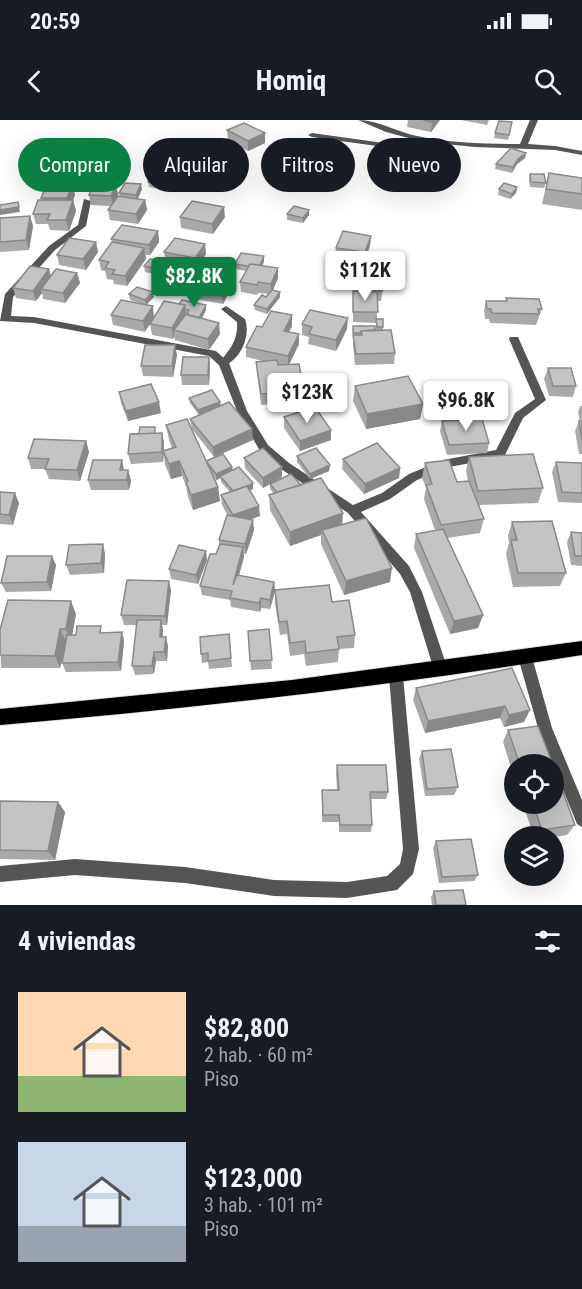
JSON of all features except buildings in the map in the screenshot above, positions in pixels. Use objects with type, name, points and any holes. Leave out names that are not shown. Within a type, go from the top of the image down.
[{"type":"main road","points":[[0,717],[186,701],[441,670],[582,648]]},
{"type":"street","points":[[362,120],[380,129],[420,138]]},
{"type":"street","points":[[523,146],[534,120]]},
{"type":"street","points":[[312,135],[367,143]]},
{"type":"street","points":[[461,143],[563,148],[582,153]]},
{"type":"street","points":[[87,201],[82,226],[52,248],[8,296],[3,318],[34,320],[192,347],[212,353],[224,363],[242,411],[264,448],[285,466],[352,510],[405,570],[416,592],[441,670]]},
{"type":"street","points":[[224,363],[236,353],[244,335],[242,321],[226,309]]},
{"type":"street","points":[[352,510],[386,496],[413,477],[447,463],[500,454],[519,416],[541,400],[514,339]]},
{"type":"street","points":[[525,657],[545,728],[582,819]]},
{"type":"street","points":[[0,874],[75,867],[185,874],[274,888],[346,890],[391,884],[407,868],[411,849],[396,676]]}]
